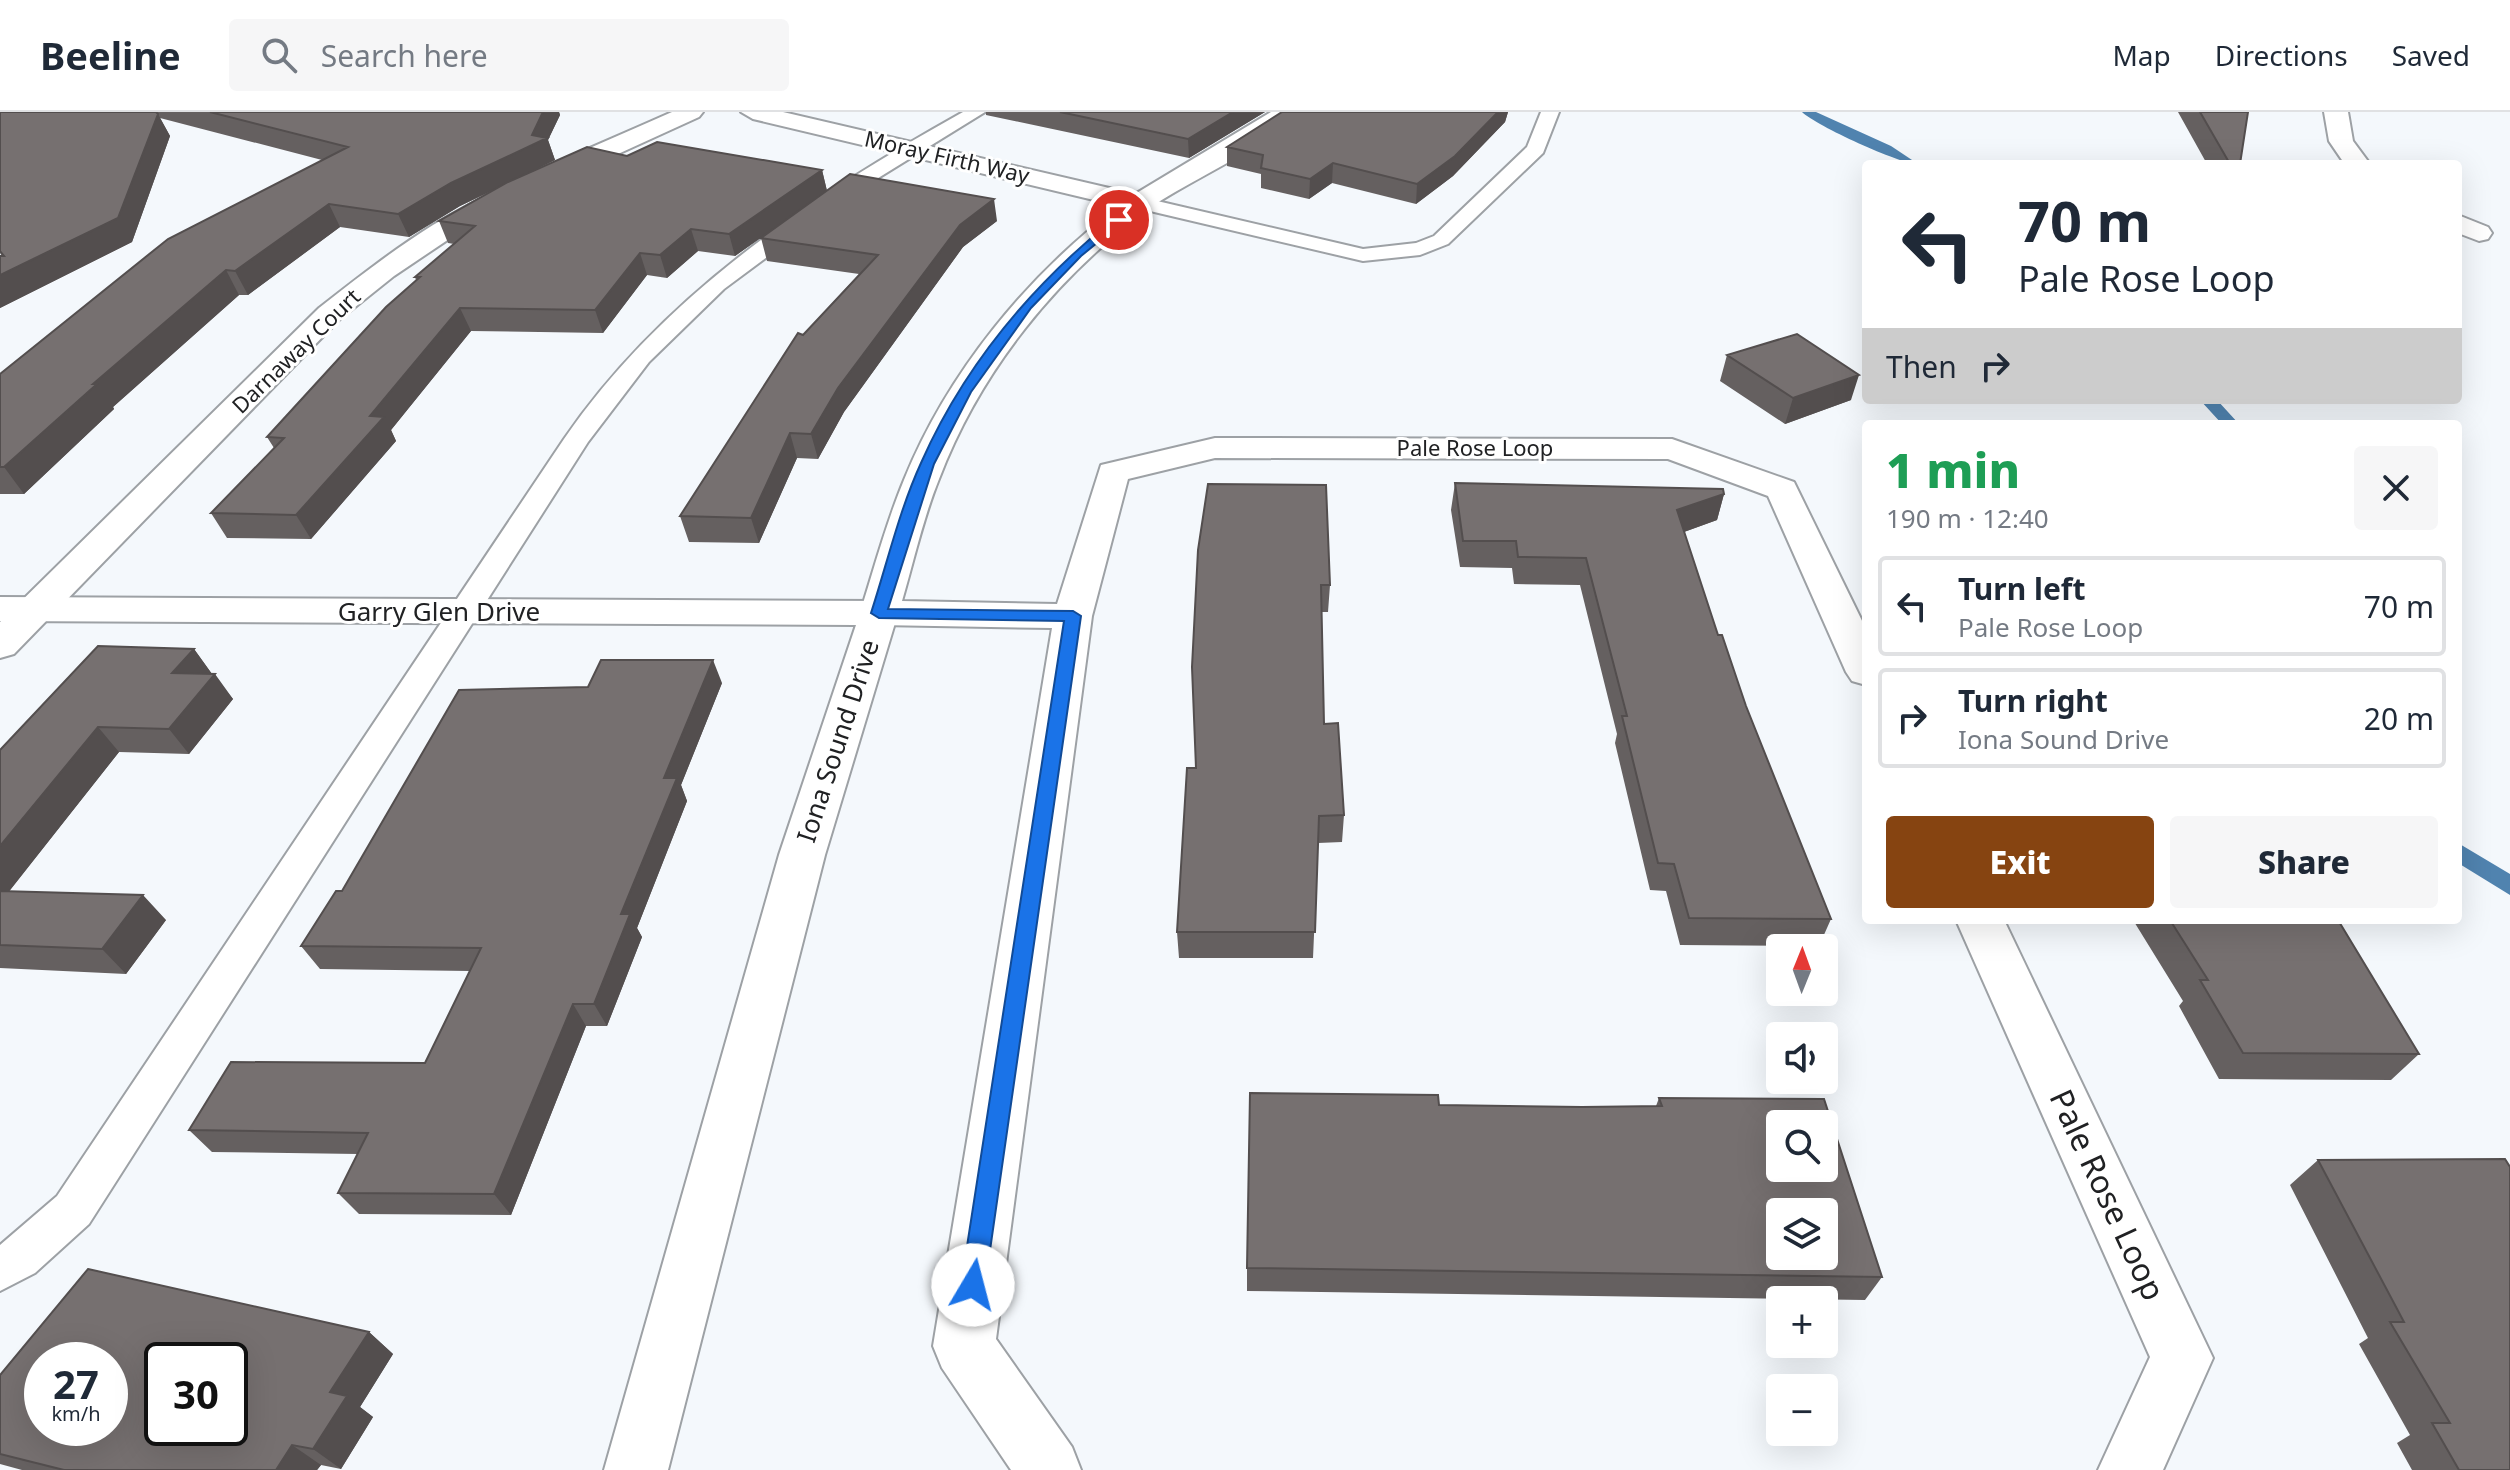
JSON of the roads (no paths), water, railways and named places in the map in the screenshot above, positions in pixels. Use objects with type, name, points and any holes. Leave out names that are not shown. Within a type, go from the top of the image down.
[{"type":"street","name":"Darnaway Court","points":[[0,645],[18,609],[329,314],[384,270],[506,196],[691,112]]},
{"type":"street","name":"Moray Firth Way","points":[[753,112],[1140,203]]},
{"type":"street","name":"Iona Sound Drive","points":[[636,1470],[802,855],[927,464],[965,391],[1027,306],[1077,254],[1140,203],[1286,112]]},
{"type":"street","points":[[2336,112],[2335,130],[2345,151],[2354,160]]},
{"type":"street","name":"Pale Rose Loop","points":[[1049,1470],[964,1346],[1073,616],[1113,472],[1215,448],[1672,449],[1782,489],[1862,663]]},
{"type":"street","name":"Garry Glen Drive","points":[[18,609],[879,613]]},
{"type":"street","points":[[879,613],[1073,616]]},
{"type":"street","name":"Pale Rose Loop","points":[[1982,924],[2182,1358],[2130,1470]]},
{"type":"lane","points":[[0,1269],[19,1258],[73,1210],[577,439],[639,359],[694,303],[762,248],[864,175],[976,112]]},
{"type":"lane","points":[[1140,203],[1337,251],[1363,255],[1407,252],[1441,240],[1536,149],[1550,112]]},
{"type":"waterway","points":[[1808,112],[1906,160]]},
{"type":"waterway","points":[[2212,404],[2227,420]]},
{"type":"waterway","points":[[2462,855],[2510,886]]}]
